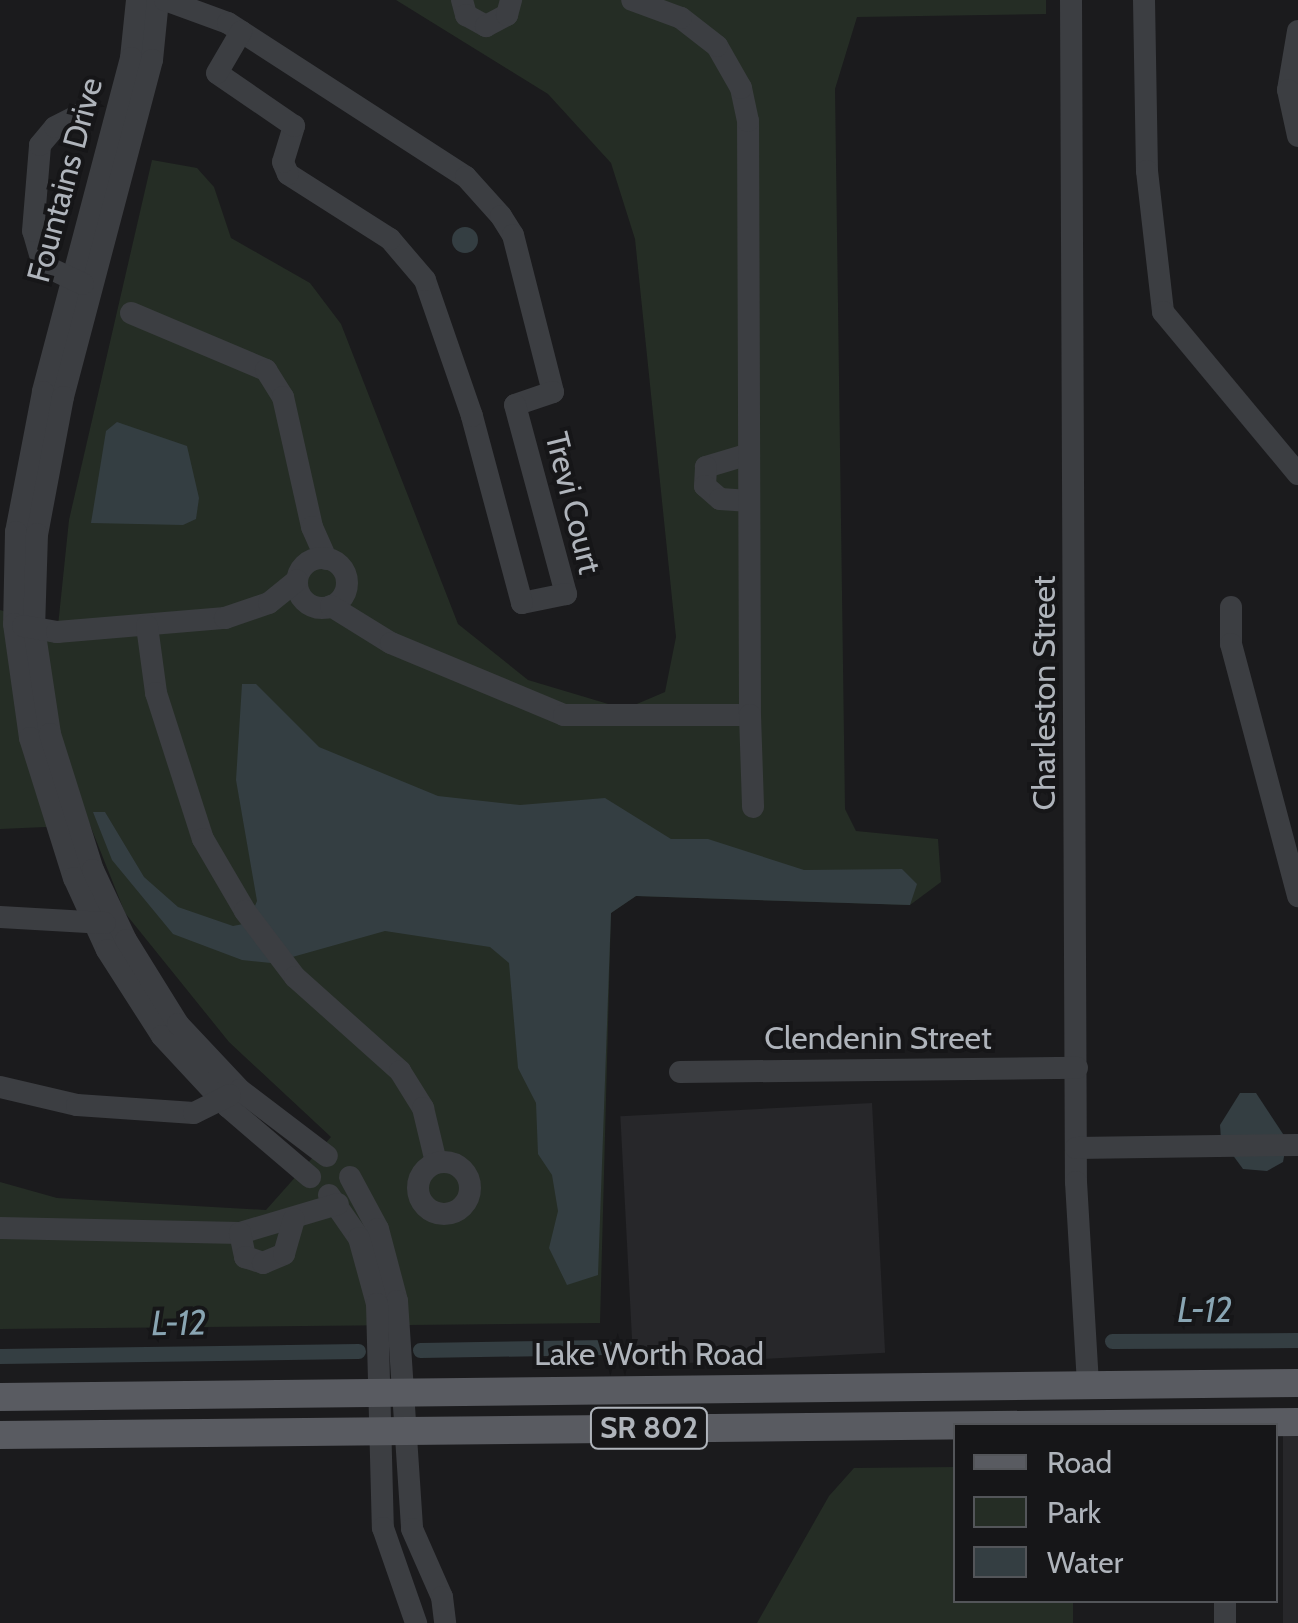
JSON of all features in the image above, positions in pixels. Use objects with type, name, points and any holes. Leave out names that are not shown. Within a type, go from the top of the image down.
[{"type":"main road","name":"Lake Worth Road","points":[[0,1397],[1298,1382]]},
{"type":"main road","name":"SR 802","points":[[1260,1423],[1298,1422]]},
{"type":"main road","name":"SR 802","points":[[0,1436],[953,1426]]},
{"type":"street","name":"Fountains Drive","points":[[137,0],[131,58],[82,283],[40,517],[16,624],[107,923],[230,1095],[310,1177]]},
{"type":"street","name":"Fountains Drive","points":[[82,283],[152,60],[161,0]]},
{"type":"street","name":"Trevi Court","points":[[161,0],[241,32],[466,177],[513,235],[553,392],[515,405],[566,594],[522,602],[472,416],[425,280],[390,239],[288,174],[282,162],[294,126],[217,73],[241,32]]},
{"type":"street","points":[[462,0],[472,20],[486,26],[501,21],[511,0]]},
{"type":"street","points":[[632,0],[681,18],[716,46],[741,88],[748,121],[746,500],[754,807]]},
{"type":"street","name":"Charleston Street","points":[[1071,0],[1076,1148],[1088,1386]]},
{"type":"street","points":[[1144,0],[1148,170],[1162,312],[1298,474]]},
{"type":"street","points":[[1298,31],[1288,90],[1298,136]]},
{"type":"street","points":[[82,283],[42,266],[34,202],[44,135],[84,113]]},
{"type":"street","points":[[132,313],[242,355],[266,370],[282,397],[312,528],[310,567],[320,605]]},
{"type":"street","points":[[746,455],[706,467],[706,486],[720,499],[746,500]]},
{"type":"street","points":[[16,624],[147,626],[225,618],[269,602],[310,567],[340,566],[364,621]]},
{"type":"street","points":[[320,605],[347,587]]},
{"type":"street","points":[[269,602],[320,605],[364,621],[391,642],[564,715],[750,715]]},
{"type":"street","points":[[1231,607],[1231,644],[1298,896]]},
{"type":"street","points":[[147,626],[156,693],[203,839],[245,911],[295,977],[400,1070],[423,1108],[436,1162]]},
{"type":"street","points":[[0,918],[107,923]]},
{"type":"street","name":"Clendenin Street","points":[[680,1072],[1077,1068]]},
{"type":"street","points":[[0,1087],[78,1105],[194,1112],[230,1095]]},
{"type":"street","name":"Fountains Drive","points":[[230,1095],[327,1156]]},
{"type":"street","points":[[1076,1148],[1298,1146]]},
{"type":"street","points":[[350,1176],[377,1258],[397,1302],[383,1528],[416,1623]]},
{"type":"street","points":[[0,1228],[240,1233],[294,1219],[334,1199],[377,1258]]},
{"type":"street","points":[[240,1233],[245,1257],[263,1264],[284,1254],[294,1219]]},
{"type":"street","points":[[1220,1384],[1221,1423]]},
{"type":"street","points":[[391,1431],[412,1529],[442,1596],[445,1623]]},
{"type":"shaded area","points":[[872,1103],[885,1353],[633,1366],[620,1116]]},
{"type":"shaded area","points":[[1283,1433],[1298,1433],[1298,1623],[1283,1623]]},
{"type":"green space","points":[[396,0],[1046,0],[1046,14],[857,17],[835,89],[845,809],[856,831],[938,839],[941,882],[910,905],[636,896],[611,913],[600,1323],[0,1329],[0,1182],[57,1198],[266,1210],[331,1137],[229,1042],[125,913],[90,825],[0,829],[0,610],[58,626],[69,520],[152,160],[197,168],[214,187],[231,238],[310,283],[341,324],[458,624],[528,680],[625,709],[665,692],[676,637],[635,239],[611,163],[548,94]]},
{"type":"green space","points":[[953,1467],[953,1603],[1073,1603],[1073,1623],[757,1623],[829,1496],[854,1468]]},
{"type":"water","points":[[465,227],[474,231],[478,240],[474,249],[465,253],[456,249],[452,240],[456,231]]},
{"type":"water","points":[[117,422],[187,446],[199,498],[196,519],[183,525],[91,523],[106,431]]},
{"type":"water","points":[[242,684],[256,684],[319,747],[438,796],[520,805],[605,798],[671,839],[708,839],[804,870],[902,869],[917,884],[910,905],[636,896],[611,913],[598,1275],[567,1285],[549,1248],[558,1211],[552,1175],[538,1154],[536,1103],[518,1068],[509,963],[490,947],[385,931],[271,963],[242,960],[173,934],[112,860],[93,812],[105,812],[144,877],[178,907],[233,926],[248,923],[257,901],[236,780]]},
{"type":"water","points":[[1240,1093],[1256,1093],[1287,1140],[1283,1162],[1267,1171],[1243,1169],[1221,1139],[1220,1125]]},
{"type":"waterway","name":"L-12","points":[[1112,1341],[1298,1340]]},
{"type":"waterway","name":"L-12","points":[[420,1350],[606,1347]]},
{"type":"waterway","name":"L-12","points":[[0,1356],[358,1351]]}]
